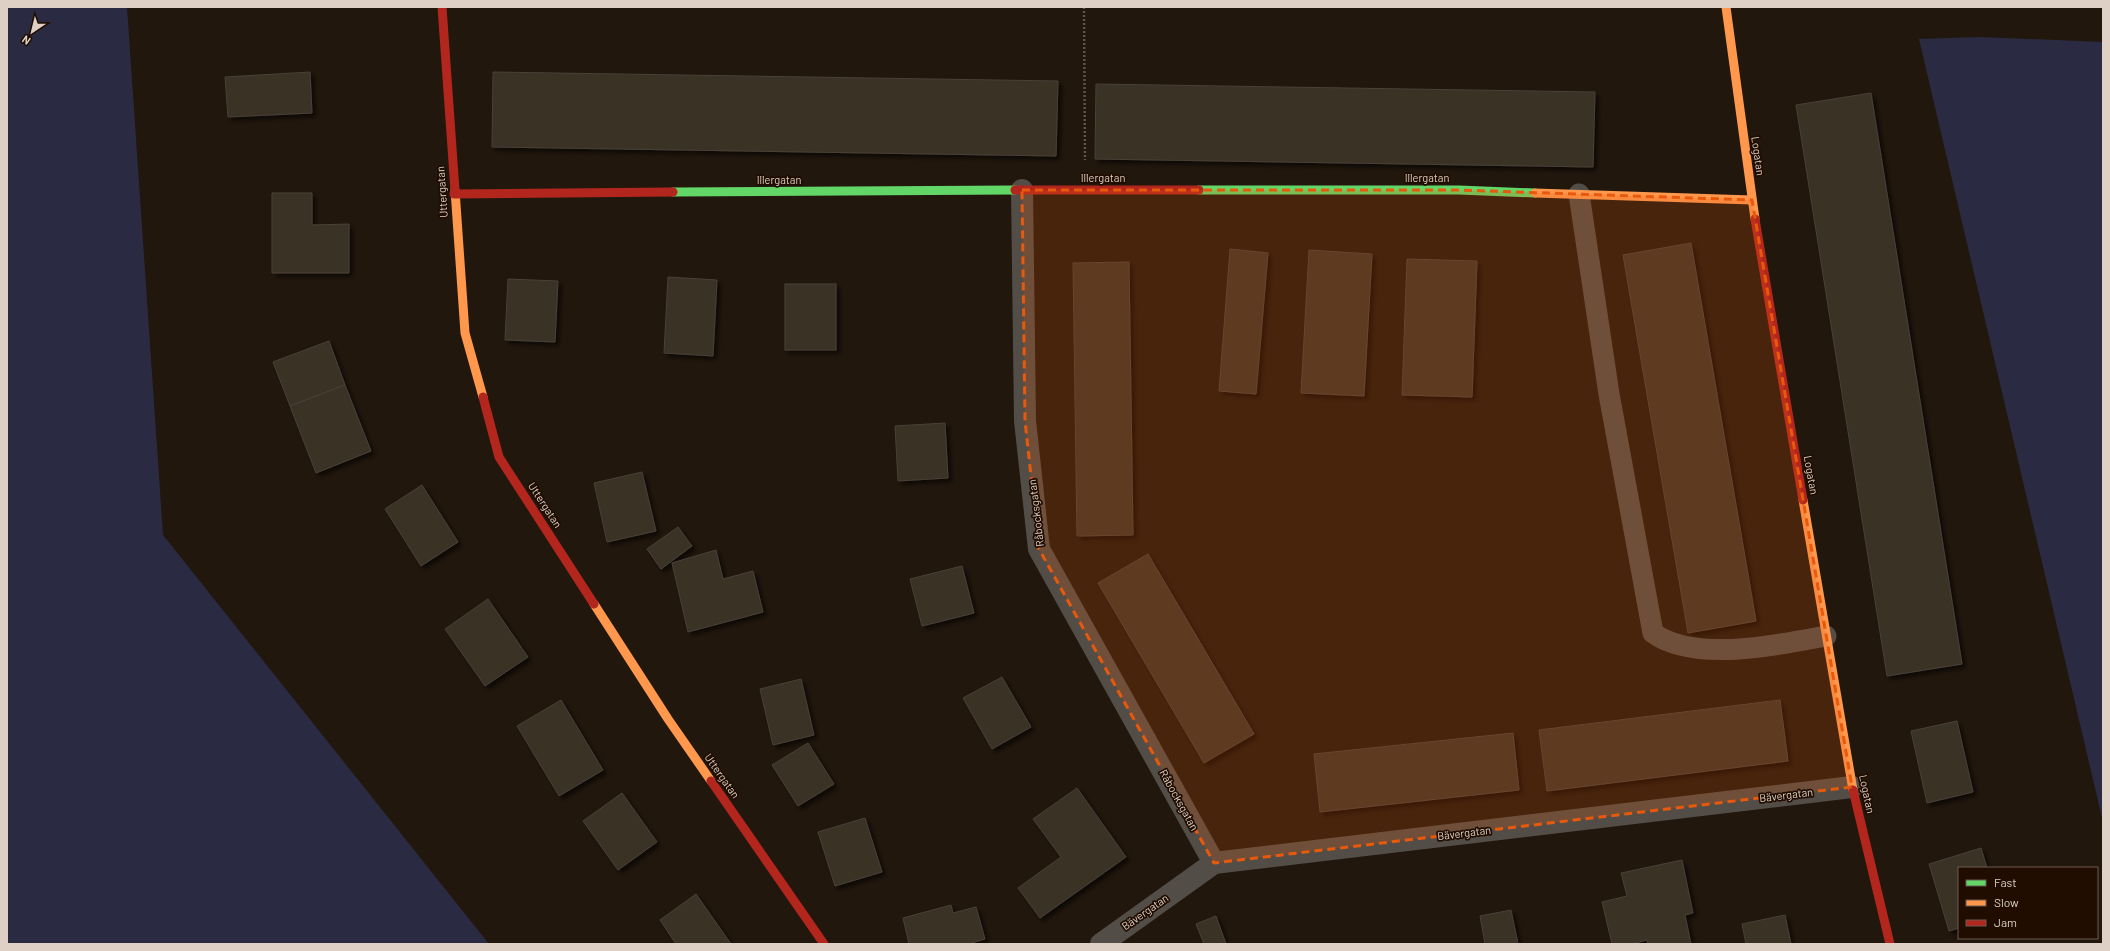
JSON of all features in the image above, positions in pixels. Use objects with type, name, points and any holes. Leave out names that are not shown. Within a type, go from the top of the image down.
[{"type":"street","name":"Uttergatan","points":[[442,7],[465,333],[500,457],[668,719],[824,944]]},
{"type":"street","name":"Logatan","points":[[1726,7],[1752,200],[1852,787],[1890,944]]},
{"type":"street","name":"Illergatan","points":[[454,194],[1022,190],[1459,190],[1752,200]]},
{"type":"street","name":"Råbocksgatan","points":[[1022,190],[1026,421],[1039,550],[1214,863]]},
{"type":"street","name":"Bävergatan","points":[[1100,944],[1214,863],[1852,787]]},
{"type":"lane","points":[[1578,194],[1609,394],[1653,634],[1663,641],[1694,647],[1737,650],[1766,647],[1826,636]]},
{"type":"path","points":[[1084,7],[1085,190]]},
{"type":"highlighted area","points":[[1022,190],[1459,190],[1752,200],[1852,787],[1214,863],[1039,549],[1025,421]]},
{"type":"shaded area","points":[[7,7],[127,7],[163,535],[489,944],[7,944]]},
{"type":"shaded area","points":[[1980,37],[2103,42],[2103,822],[1919,39]]},
{"type":"building","points":[[310,72],[312,113],[228,117],[225,77]]},
{"type":"building","points":[[493,72],[1058,81],[1056,156],[492,147]]},
{"type":"building","points":[[1096,84],[1595,92],[1593,167],[1095,159]]},
{"type":"building","points":[[1871,93],[1962,664],[1887,676],[1796,105]]},
{"type":"building","points":[[272,193],[312,193],[312,225],[349,224],[349,273],[272,273]]},
{"type":"building","points":[[1691,243],[1756,621],[1688,633],[1623,255]]},
{"type":"building","points":[[1230,249],[1268,253],[1256,394],[1219,391]]},
{"type":"building","points":[[1309,250],[1372,254],[1364,396],[1301,393]]},
{"type":"building","points":[[1407,259],[1477,261],[1472,397],[1402,395]]},
{"type":"building","points":[[1129,262],[1133,535],[1077,536],[1073,263]]},
{"type":"building","points":[[668,277],[717,280],[713,356],[664,353]]},
{"type":"building","points":[[508,279],[558,281],[555,342],[505,340]]},
{"type":"building","points":[[785,284],[836,284],[836,350],[785,350]]},
{"type":"building","points":[[329,341],[345,385],[290,406],[273,362]]},
{"type":"building","points":[[345,385],[371,451],[316,473],[290,406]]},
{"type":"building","points":[[945,423],[948,478],[898,481],[895,426]]},
{"type":"building","points":[[642,472],[656,531],[607,542],[594,483]]},
{"type":"building","points":[[422,485],[458,542],[421,566],[385,509]]},
{"type":"building","points":[[678,527],[692,546],[661,569],[647,549]]},
{"type":"building","points":[[716,550],[723,579],[753,571],[763,612],[688,632],[672,563]]},
{"type":"building","points":[[1148,554],[1254,734],[1204,763],[1098,583]]},
{"type":"building","points":[[962,566],[974,613],[922,626],[910,579]]},
{"type":"building","points":[[488,599],[528,657],[485,686],[445,629]]},
{"type":"building","points":[[1002,677],[1031,727],[992,749],[963,698]]},
{"type":"building","points":[[801,679],[814,735],[773,745],[760,689]]},
{"type":"building","points":[[561,700],[603,770],[559,796],[517,726]]},
{"type":"building","points":[[1780,700],[1788,761],[1547,791],[1539,730]]},
{"type":"building","points":[[1957,721],[1973,792],[1927,803],[1911,731]]},
{"type":"building","points":[[1513,733],[1519,790],[1320,812],[1314,754]]},
{"type":"building","points":[[808,743],[834,784],[798,806],[772,765]]},
{"type":"building","points":[[1077,788],[1126,857],[1040,918],[1018,888],[1061,857],[1033,819]]},
{"type":"building","points":[[622,793],[657,842],[618,870],[583,821]]},
{"type":"building","points":[[865,818],[882,872],[835,886],[818,832]]},
{"type":"building","points":[[1981,848],[1987,867],[1958,867],[1958,928],[1949,931],[1929,864]]},
{"type":"building","points":[[1682,860],[1693,913],[1685,915],[1691,944],[1648,944],[1647,940],[1631,944],[1612,944],[1602,902],[1627,896],[1621,873]]},
{"type":"building","points":[[696,894],[731,944],[676,944],[660,920]]},
{"type":"building","points":[[951,905],[953,913],[976,907],[985,939],[968,944],[909,944],[903,918]]},
{"type":"building","points":[[1511,910],[1518,944],[1485,944],[1480,916]]},
{"type":"building","points":[[1785,915],[1791,944],[1746,944],[1742,924]]},
{"type":"building","points":[[1216,916],[1226,944],[1204,944],[1196,924]]},
{"type":"traffic: fast","points":[[673,192],[1015,190]]},
{"type":"traffic: fast","points":[[1199,190],[1459,190],[1535,193]]},
{"type":"traffic: slow","points":[[1726,7],[1755,219]]},
{"type":"traffic: slow","points":[[455,190],[465,333],[483,397]]},
{"type":"traffic: slow","points":[[1535,193],[1752,200]]},
{"type":"traffic: slow","points":[[1803,500],[1853,790]]},
{"type":"traffic: slow","points":[[594,604],[668,719],[711,781]]},
{"type":"traffic: jam","points":[[442,7],[455,190]]},
{"type":"traffic: jam","points":[[1015,190],[1199,190]]},
{"type":"traffic: jam","points":[[454,194],[673,192]]},
{"type":"traffic: jam","points":[[1755,219],[1803,500]]},
{"type":"traffic: jam","points":[[483,397],[499,457],[594,604]]},
{"type":"traffic: jam","points":[[711,781],[824,944]]},
{"type":"traffic: jam","points":[[1853,790],[1890,944]]}]
